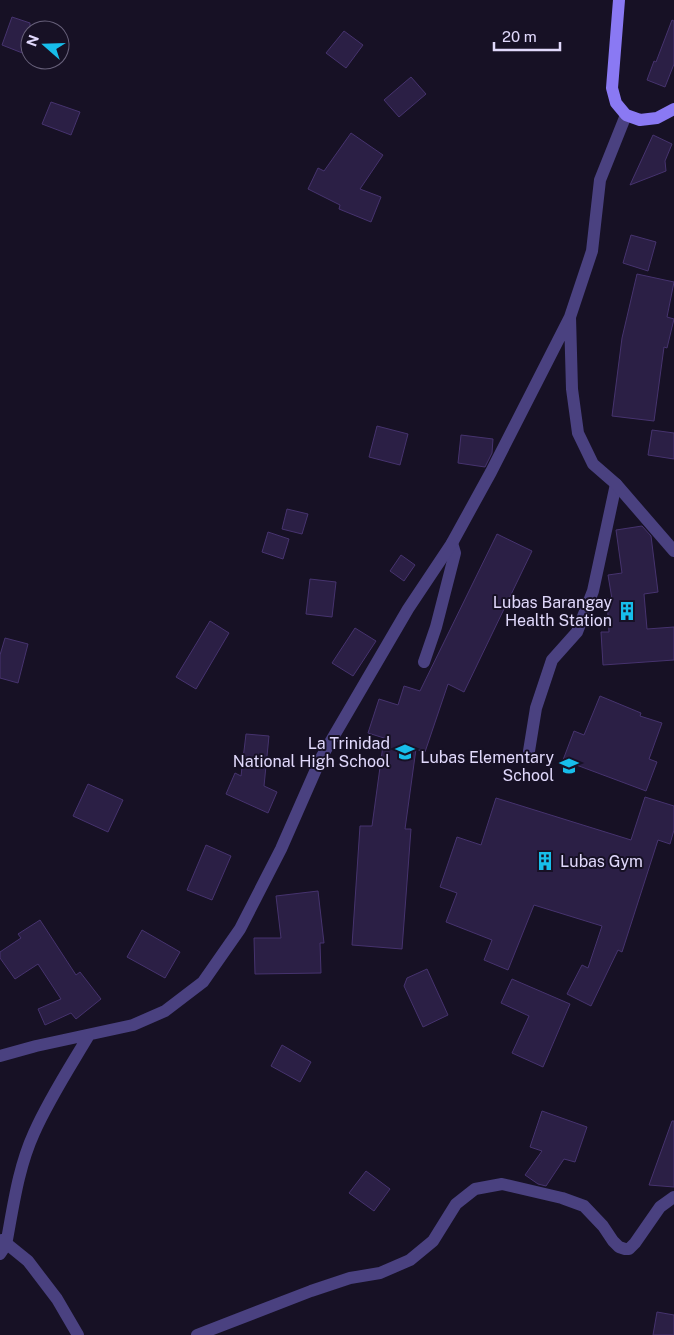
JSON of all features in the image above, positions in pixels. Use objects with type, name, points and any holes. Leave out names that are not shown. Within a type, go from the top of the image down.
[{"type":"main road","points":[[619,0],[612,88],[616,103],[626,115],[640,120],[657,118],[674,108]]},
{"type":"street","points":[[0,1056],[36,1046],[133,1026],[165,1011],[203,982],[240,929],[281,849],[321,758],[408,610],[452,543],[491,472],[570,317],[592,251],[600,180],[626,115]]},
{"type":"street","points":[[570,317],[572,389],[578,432],[593,464],[616,484],[674,551]]},
{"type":"street","points":[[529,751],[536,708],[552,660],[577,632],[593,591],[616,484]]},
{"type":"street","points":[[424,662],[436,627],[454,553],[452,543]]},
{"type":"street","points":[[78,1335],[57,1299],[28,1261],[2,1246],[23,1164],[33,1134],[89,1035]]},
{"type":"street","points":[[197,1335],[311,1291],[350,1278],[380,1273],[410,1260],[433,1241],[456,1204],[475,1189],[502,1184],[562,1198],[584,1206],[603,1226],[613,1241],[619,1247],[625,1249],[629,1249],[635,1243],[660,1206],[674,1197]]},
{"type":"building","points":[[12,17],[21,20],[20,52],[2,45]]},
{"type":"building","points":[[672,20],[674,21],[674,64],[665,87],[647,80]]},
{"type":"building","points":[[344,31],[363,45],[346,68],[326,53]]},
{"type":"building","points":[[411,77],[426,94],[399,117],[384,100]]},
{"type":"building","points":[[51,102],[80,112],[71,135],[42,124]]},
{"type":"building","points":[[351,133],[383,155],[360,189],[381,197],[371,222],[339,209],[340,205],[308,189],[318,168],[324,171]]},
{"type":"building","points":[[653,135],[672,144],[665,161],[666,171],[630,185]]},
{"type":"building","points":[[631,235],[656,242],[648,271],[623,263]]},
{"type":"building","points":[[637,274],[674,282],[667,317],[674,319],[667,348],[664,347],[654,421],[612,416],[622,338]]},
{"type":"building","points":[[377,426],[408,434],[400,465],[369,457]]},
{"type":"building","points":[[652,430],[674,433],[674,459],[648,455]]},
{"type":"building","points":[[461,435],[493,439],[492,453],[485,467],[458,463]]},
{"type":"building","points":[[287,509],[308,514],[302,534],[282,529]]},
{"type":"building","points":[[642,526],[651,536],[658,592],[644,594],[647,629],[674,627],[674,660],[603,665],[601,632],[609,632],[607,599],[612,599],[608,575],[622,573],[616,530]]},
{"type":"building","points":[[268,532],[289,539],[283,559],[262,552]]},
{"type":"building","points":[[497,534],[532,551],[464,692],[448,684],[425,752],[416,749],[405,829],[411,829],[402,949],[352,945],[360,826],[372,826],[384,738],[368,733],[379,699],[398,705],[404,686],[420,691]]},
{"type":"building","points":[[401,555],[415,565],[404,581],[390,571]]},
{"type":"building","points":[[310,579],[336,582],[332,617],[306,614]]},
{"type":"building","points":[[210,621],[229,633],[196,689],[176,677]]},
{"type":"building","points":[[355,628],[376,641],[353,676],[332,663]]},
{"type":"building","points":[[5,638],[28,644],[18,683],[0,678],[0,655]]},
{"type":"building","points":[[600,696],[641,713],[640,716],[662,723],[649,759],[657,762],[646,791],[563,760],[574,731],[584,735]]},
{"type":"building","points":[[246,734],[269,736],[264,786],[277,792],[268,813],[226,794],[235,773],[241,776]]},
{"type":"building","points":[[88,784],[123,800],[108,832],[73,816]]},
{"type":"building","points":[[645,797],[674,806],[674,830],[670,844],[658,840],[622,952],[618,950],[591,1006],[567,994],[582,965],[588,968],[602,926],[534,905],[508,970],[484,960],[492,940],[446,922],[457,893],[440,887],[457,837],[481,845],[496,798],[631,840]]},
{"type":"building","points":[[206,845],[231,856],[212,900],[187,890]]},
{"type":"building","points":[[318,891],[324,943],[320,943],[321,973],[255,974],[254,938],[281,938],[276,896]]},
{"type":"building","points":[[40,920],[76,975],[80,972],[101,999],[76,1019],[71,1013],[45,1025],[38,1009],[61,999],[38,964],[15,979],[0,958],[0,952],[21,938],[18,934]]},
{"type":"building","points":[[142,930],[180,952],[165,978],[127,957]]},
{"type":"building","points":[[427,969],[448,1015],[423,1027],[404,986],[407,978]]},
{"type":"building","points":[[512,979],[570,1004],[543,1067],[512,1053],[529,1016],[501,1003]]},
{"type":"building","points":[[282,1045],[311,1062],[300,1082],[271,1066]]},
{"type":"building","points":[[542,1111],[587,1127],[575,1162],[564,1159],[546,1186],[538,1184],[525,1175],[542,1151],[530,1147]]},
{"type":"building","points":[[672,1121],[674,1121],[674,1187],[649,1185]]},
{"type":"building","points":[[366,1171],[390,1189],[374,1211],[349,1193]]},
{"type":"building","points":[[657,1312],[674,1315],[674,1335],[653,1335]]},
{"type":"place","name":"Lubas Barangay Health Station","points":[[627,611]]},
{"type":"place","name":"La Trinidad National High School","points":[[405,752]]},
{"type":"place","name":"Lubas Elementary School","points":[[569,766]]},
{"type":"place","name":"Lubas Gym","points":[[545,861]]}]
